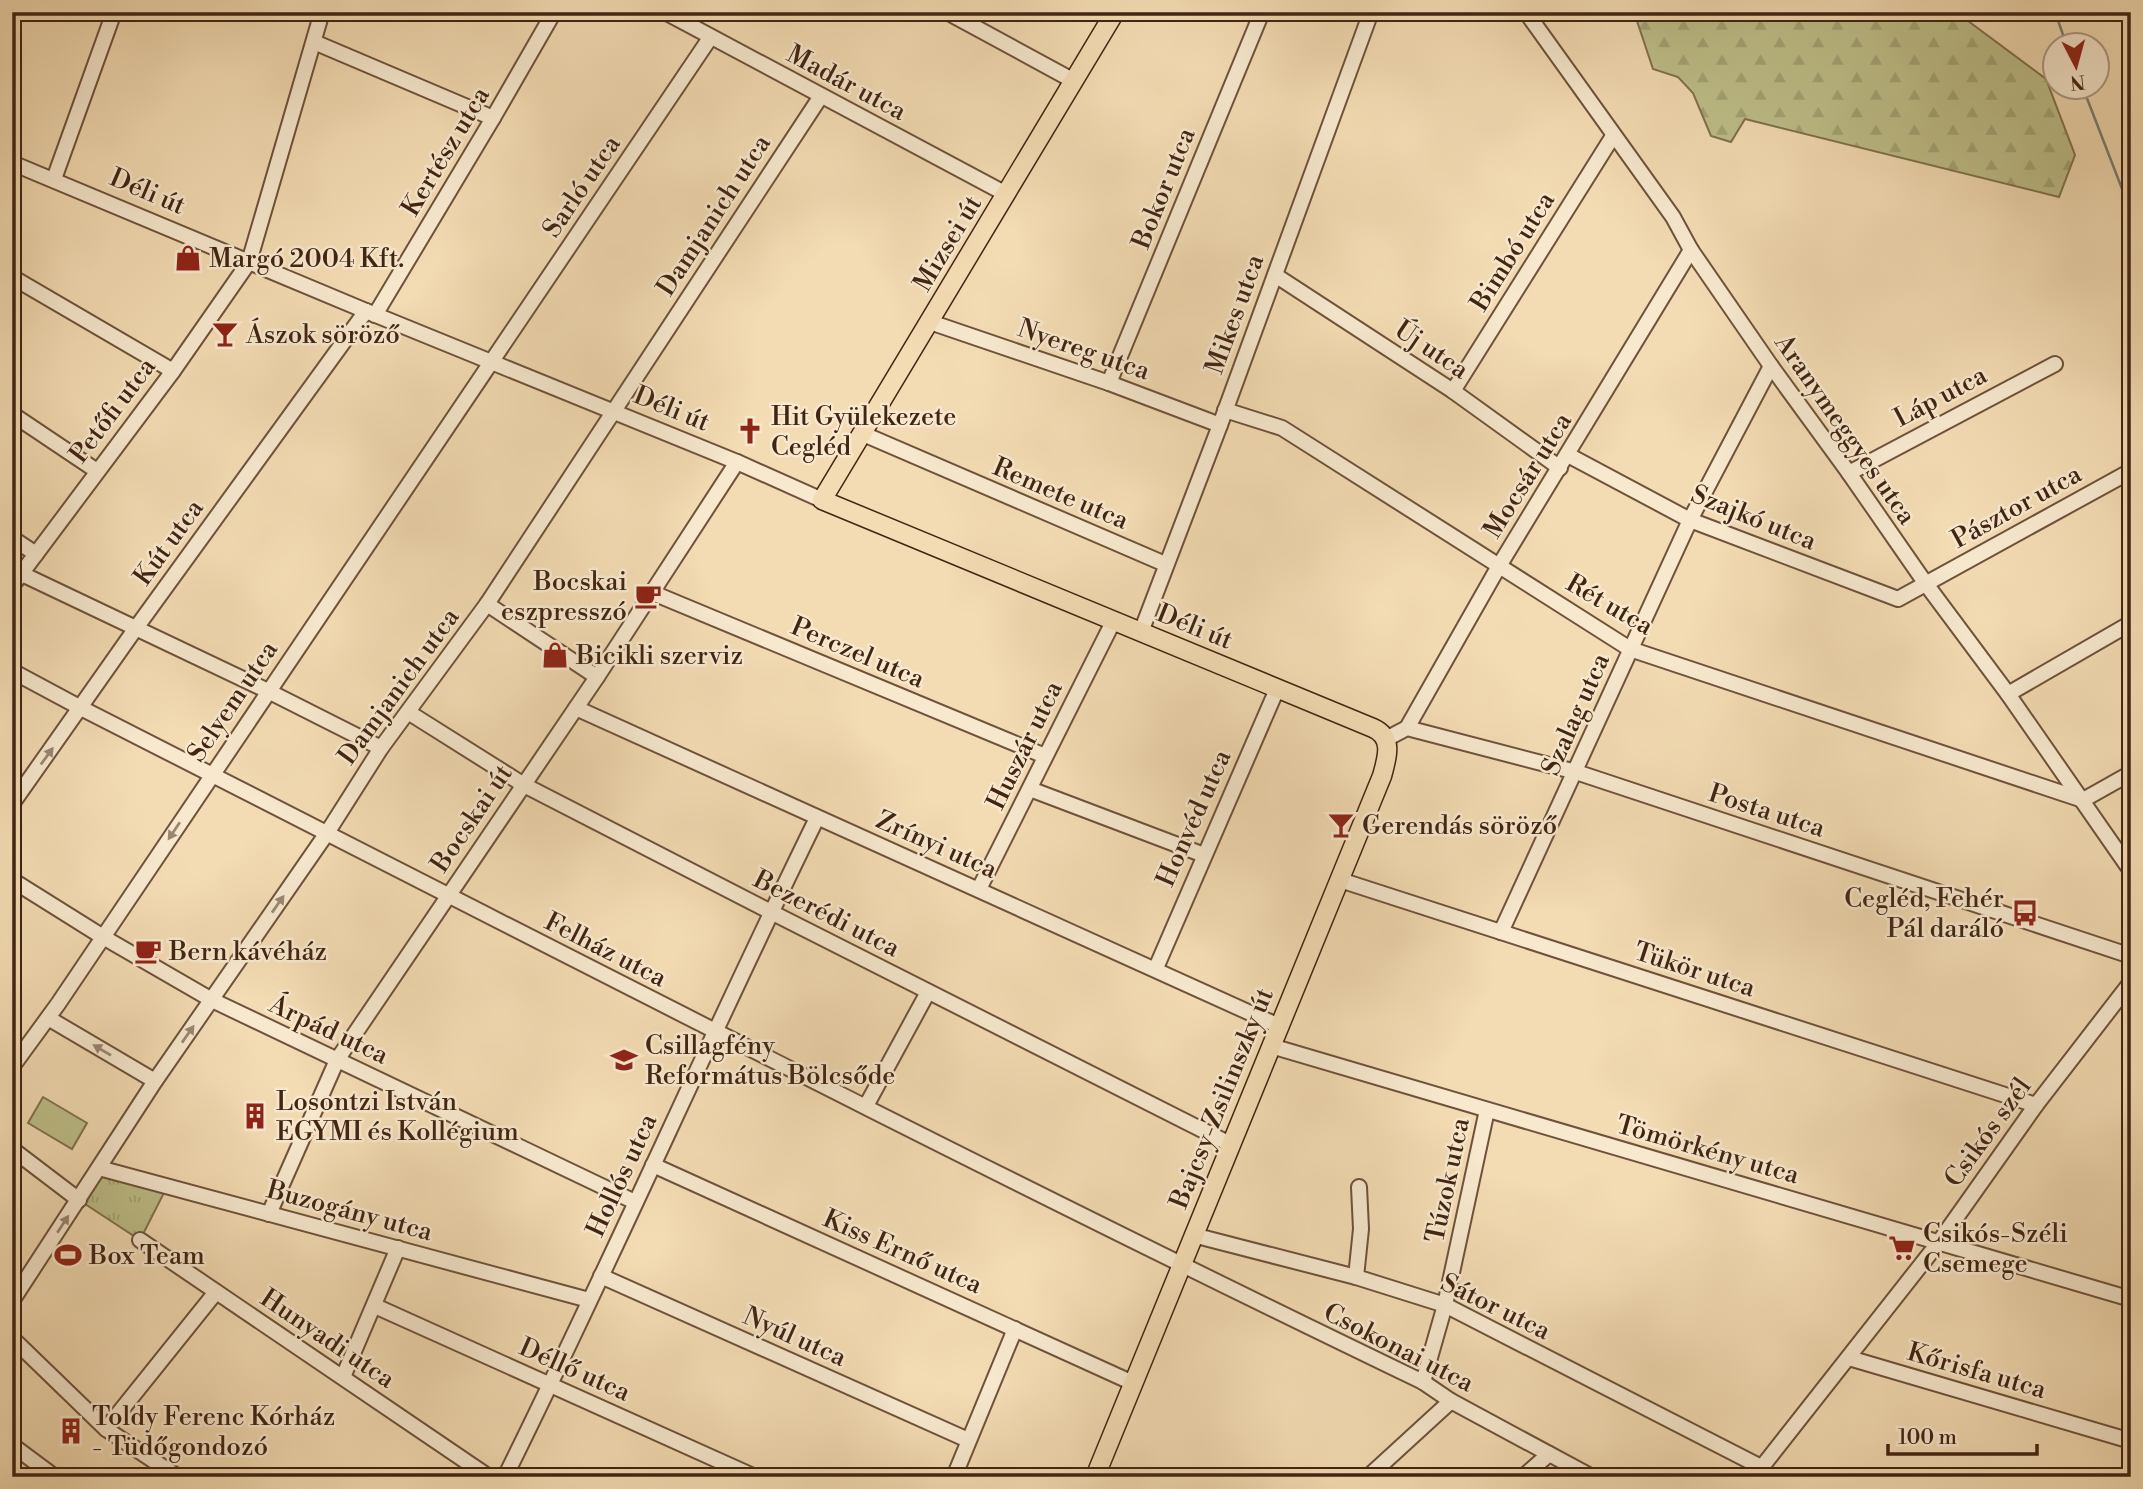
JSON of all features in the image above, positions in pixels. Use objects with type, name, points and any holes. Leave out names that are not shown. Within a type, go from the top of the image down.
[{"type":"main road","name":"Mizsei út","points":[[822,500],[1115,12]]},
{"type":"main road","name":"Déli út","points":[[822,500],[1379,731],[1386,738]]},
{"type":"main road","name":"Bajcsy-Zsilinszky út","points":[[1094,1477],[1382,776],[1389,750],[1386,738]]},
{"type":"street","points":[[54,179],[114,12]]},
{"type":"street","name":"Petőfi utca","points":[[12,586],[173,371],[249,262],[322,12]]},
{"type":"street","name":"Kertész utca","points":[[371,313],[494,118],[554,12]]},
{"type":"street","name":"Madár utca","points":[[665,12],[1006,194]]},
{"type":"street","points":[[947,12],[1074,81]]},
{"type":"street","name":"Bokor utca","points":[[1109,383],[1262,12]]},
{"type":"street","name":"Mikes utca","points":[[1140,632],[1220,425],[1371,12]]},
{"type":"street","name":"Aranymeggyes utca","points":[[1527,12],[1613,136],[1674,217],[1691,250],[1771,366],[2008,694],[2131,871]]},
{"type":"street","name":"Sarló utca","points":[[493,362],[710,38]]},
{"type":"street","points":[[314,42],[494,118]]},
{"type":"street","name":"Damjanich utca","points":[[12,1301],[155,1082],[327,833],[381,748],[487,604],[821,96]]},
{"type":"street","name":"Bimbó utca","points":[[1452,391],[1613,136]]},
{"type":"street","name":"Déli út","points":[[12,163],[737,462],[822,500]]},
{"type":"street","name":"Mocsár utca","points":[[1407,728],[1499,566],[1691,250]]},
{"type":"street","name":"Új utca","points":[[1275,275],[1564,462]]},
{"type":"street","points":[[12,277],[173,371]]},
{"type":"street","name":"Kút utca","points":[[12,804],[136,628],[371,313]]},
{"type":"street","name":"Nyereg utca","points":[[930,322],[1109,383],[1220,425]]},
{"type":"street","name":"Selyem utca","points":[[14,1062],[48,1018],[493,362]]},
{"type":"street","name":"Láp utca","points":[[1849,473],[2054,363]]},
{"type":"street","name":"Szalag utca","points":[[1502,932],[1690,520],[1771,366]]},
{"type":"street","name":"Rét utca","points":[[1225,410],[1282,428],[1630,649],[2083,800]]},
{"type":"street","points":[[12,414],[97,471]]},
{"type":"street","name":"Remete utca","points":[[861,433],[1165,564]]},
{"type":"street","name":"Bocskai út","points":[[269,1214],[337,1060],[597,677],[737,462]]},
{"type":"street","name":"Szajkó utca","points":[[1564,462],[1690,520],[1898,599],[1926,584]]},
{"type":"street","name":"Pásztor utca","points":[[1926,584],[2131,471]]},
{"type":"street","points":[[12,538],[36,554]]},
{"type":"street","points":[[22,573],[381,748]]},
{"type":"street","name":"Perczel utca","points":[[653,593],[1045,757]]},
{"type":"street","points":[[487,604],[597,677]]},
{"type":"street","name":"Huszár utca","points":[[979,890],[1113,622]]},
{"type":"street","points":[[2008,694],[2131,623]]},
{"type":"street","name":"Felház utca","points":[[12,671],[448,897],[1181,1266]]},
{"type":"street","name":"Honvéd utca","points":[[1156,968],[1277,689]]},
{"type":"street","name":"Zrínyi utca","points":[[576,708],[1156,968],[1279,1026]]},
{"type":"street","name":"Bezerédi utca","points":[[408,712],[524,785],[1230,1144]]},
{"type":"street","points":[[1386,738],[1407,728]]},
{"type":"street","name":"Posta utca","points":[[1407,728],[1576,772],[2131,956]]},
{"type":"street","points":[[2083,800],[2131,773]]},
{"type":"street","points":[[1030,789],[1204,855]]},
{"type":"street","name":"Hollós utca","points":[[505,1477],[817,818]]},
{"type":"street","name":"Árpád utca","points":[[12,880],[212,1000],[635,1202]]},
{"type":"street","name":"Tükör utca","points":[[1340,880],[2036,1105]]},
{"type":"street","name":"Csikós szél","points":[[1758,1472],[1939,1242],[2036,1105],[2131,982]]},
{"type":"street","points":[[866,1106],[928,992]]},
{"type":"street","points":[[48,1018],[155,1082]]},
{"type":"street","name":"Tömörkény utca","points":[[1271,1046],[2131,1299]]},
{"type":"street","name":"Túzok utca","points":[[1423,1382],[1445,1305],[1487,1110]]},
{"type":"street","points":[[12,1149],[79,1200]]},
{"type":"street","name":"Kiss Ernő utca","points":[[653,1165],[1133,1382]]},
{"type":"street","name":"Buzogány utca","points":[[99,1168],[589,1300]]},
{"type":"street","points":[[1356,1277],[1361,1229],[1359,1187]]},
{"type":"street","name":"Sátor utca","points":[[1193,1235],[1356,1277],[1445,1305],[1758,1472]]},
{"type":"street","name":"Hunyadi utca","points":[[140,1240],[489,1477]]},
{"type":"street","points":[[344,1377],[398,1248]]},
{"type":"street","name":"Csokonai utca","points":[[1181,1266],[1423,1382],[1451,1401],[1592,1477]]},
{"type":"street","name":"Nyúl utca","points":[[601,1276],[968,1440]]},
{"type":"street","points":[[106,1429],[216,1292]]},
{"type":"street","name":"Déllő utca","points":[[375,1306],[755,1477]]},
{"type":"street","points":[[954,1477],[1015,1329]]},
{"type":"street","points":[[12,1338],[106,1429],[178,1477]]},
{"type":"street","name":"Kőrisfa utca","points":[[1849,1358],[2131,1441]]},
{"type":"street","points":[[1368,1477],[1451,1401]]},
{"type":"street","points":[[12,1445],[55,1477]]},
{"type":"street","points":[[1523,1477],[1549,1454]]},
{"type":"green space","points":[[1634,12],[1956,12],[2042,76],[2042,102],[2055,102],[2075,155],[2059,197],[1745,119],[1731,142],[1711,136],[1693,93],[1678,77],[1653,69]]},
{"type":"green space","points":[[43,1097],[87,1123],[72,1149],[28,1123]]},
{"type":"green space","points":[[99,1168],[168,1185],[140,1240],[79,1200]]},
{"type":"waterway","points":[[2055,12],[2062,32]]},
{"type":"waterway","points":[[2088,102],[2131,212]]},
{"type":"place","name":"Margó 2004 Kft.","points":[[188,258]]},
{"type":"place","name":"Ászok söröző","points":[[225,334]]},
{"type":"place","name":"Hit Gyülekezete Cegléd","points":[[750,431]]},
{"type":"place","name":"Bocskai eszpresszó","points":[[648,596]]},
{"type":"place","name":"Bicikli szerviz","points":[[555,655]]},
{"type":"place","name":"Gerendás söröző","points":[[1341,825]]},
{"type":"place","name":"Cegléd, Fehér Pál daráló","points":[[2025,913]]},
{"type":"place","name":"Bern kávéház","points":[[148,951]]},
{"type":"place","name":"Csillagfény Református Bölcsőde","points":[[624,1060]]},
{"type":"place","name":"Losontzi István EGYMI és Kollégium","points":[[255,1116]]},
{"type":"place","name":"Csikós-Széli Csemege","points":[[1902,1248]]},
{"type":"place","name":"Box Team","points":[[68,1255]]},
{"type":"place","name":"Toldy Ferenc Kórház - Tüdőgondozó","points":[[71,1431]]}]
